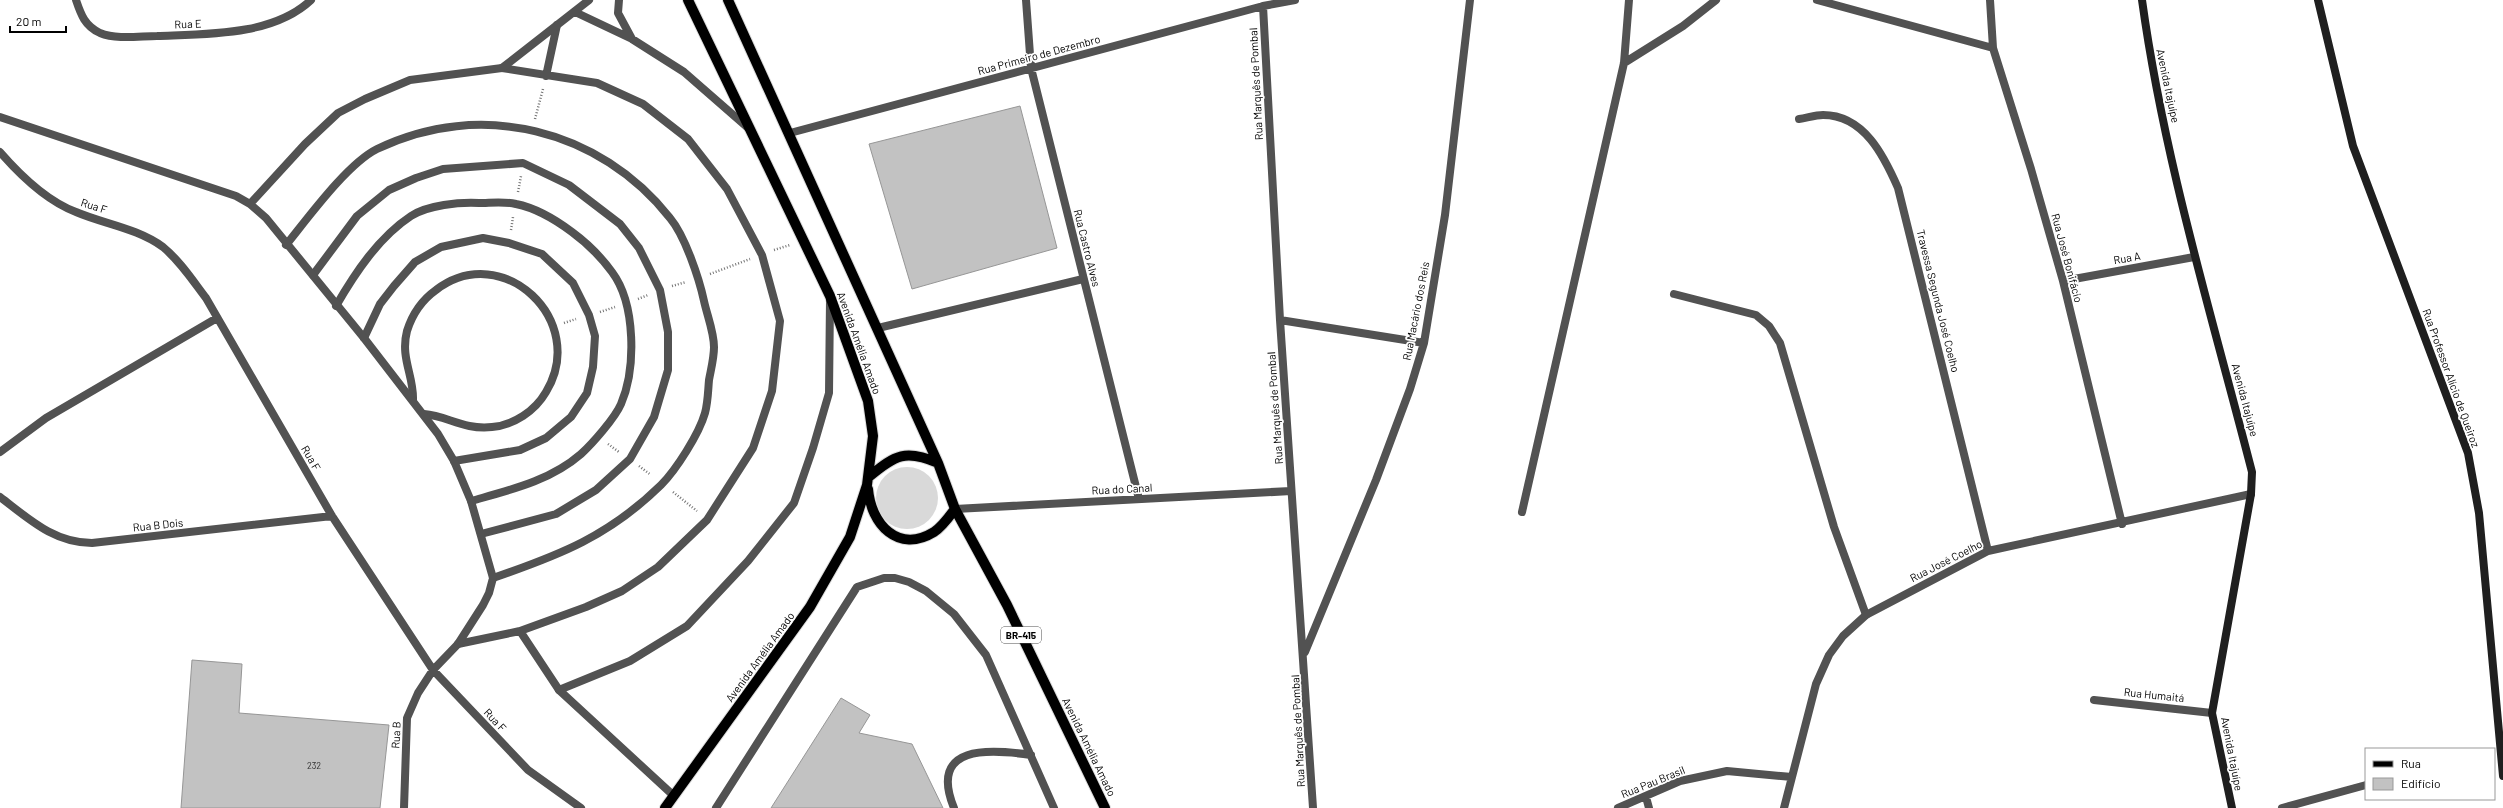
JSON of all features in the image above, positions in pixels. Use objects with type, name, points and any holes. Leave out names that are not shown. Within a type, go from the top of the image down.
[{"type":"main road","name":"Avenida Amélia Amado","points":[[665,808],[810,607],[850,537],[869,481],[873,436],[868,401],[830,296],[688,0]]},
{"type":"main road","name":"Avenida Amélia Amado","points":[[728,0],[878,328],[938,463],[955,509],[1006,605],[1105,808]]},
{"type":"main road","name":"Avenida Itajuípe","points":[[2142,0],[2150,56],[2194,257],[2252,472],[2251,494],[2212,713],[2232,808]]},
{"type":"main road","name":"Rua Professor Alício de Queiroz","points":[[2318,0],[2353,146],[2468,453],[2479,513],[2499,749],[2503,776]]},
{"type":"main road","points":[[938,463],[923,456],[908,454],[896,457],[869,481],[873,515],[881,526],[893,535],[907,539],[921,538],[934,532],[955,509]]},
{"type":"street","name":"Rua E","points":[[76,0],[81,17],[90,27],[101,33],[121,37],[230,33],[268,23],[304,7],[311,0]]},
{"type":"street","points":[[502,68],[589,0]]},
{"type":"street","points":[[619,0],[618,13],[632,38]]},
{"type":"street","name":"Rua Castro Alves","points":[[1026,0],[1031,68],[1138,499]]},
{"type":"street","name":"Rua Primeiro de Dezembro","points":[[790,133],[1263,6],[1295,0]]},
{"type":"street","name":"Rua Macário dos Reis","points":[[1304,654],[1376,480],[1410,389],[1424,343],[1445,216],[1470,0]]},
{"type":"street","points":[[1522,512],[1624,63],[1629,0]]},
{"type":"street","points":[[1624,63],[1682,26],[1716,0]]},
{"type":"street","points":[[1817,0],[1993,48]]},
{"type":"street","name":"Rua José Bonifácio","points":[[1990,0],[1993,48],[2031,169],[2063,281],[2122,524]]},
{"type":"street","name":"Rua Marquês de Pombal","points":[[1263,6],[1280,320],[1291,491],[1304,654],[1313,808]]},
{"type":"street","points":[[574,12],[632,38],[684,72],[751,130]]},
{"type":"street","points":[[546,76],[557,25]]},
{"type":"street","points":[[250,204],[305,144],[338,113],[365,99],[410,80],[502,68],[597,83],[643,104],[688,139],[727,189],[762,255],[780,321],[772,391],[753,448],[707,520],[658,567],[622,591],[586,607],[520,631],[458,644]]},
{"type":"street","name":"Travessa Segunda José Coelho","points":[[1799,119],[1824,115],[1848,120],[1863,130],[1885,160],[1895,181],[1988,551]]},
{"type":"street","points":[[0,117],[236,196],[250,204],[266,218],[286,245],[313,275],[336,306],[364,338],[424,414],[454,461],[471,501],[492,578],[553,557],[589,540],[619,522],[662,484],[685,453],[705,414],[714,346],[699,278],[672,220],[634,179],[586,148],[533,130],[493,124],[433,128],[375,150],[341,179],[286,245]]},
{"type":"street","name":"Rua F","points":[[0,152],[17,170],[63,206],[138,233],[163,247],[187,272],[217,318],[332,516],[433,670],[528,770],[581,808]]},
{"type":"street","points":[[313,275],[357,216],[389,190],[416,178],[443,169],[523,163],[569,185],[620,224],[639,248],[660,290],[668,332],[668,370],[654,417],[630,459],[596,490],[556,514],[481,534]]},
{"type":"street","points":[[336,306],[351,280],[386,236],[412,215],[456,202],[516,204],[555,219],[585,241],[613,273],[626,304],[631,334],[632,364],[621,406],[582,453],[560,469],[534,482],[471,501]]},
{"type":"street","points":[[364,338],[380,304],[415,262],[441,247],[483,238],[509,243],[542,254],[574,283],[589,315],[595,336],[593,367],[587,393],[571,417],[546,438],[520,450],[454,461]]},
{"type":"street","name":"Rua A","points":[[2063,281],[2194,257]]},
{"type":"street","points":[[413,400],[414,390],[406,362],[407,332],[420,305],[442,285],[471,275],[486,275],[515,282],[539,300],[554,326],[558,356],[556,371],[543,398],[521,418],[507,424],[477,428],[424,414]]},
{"type":"street","points":[[878,328],[1083,279]]},
{"type":"street","points":[[1674,294],[1756,315],[1770,326],[1780,343],[1834,527],[1866,615]]},
{"type":"street","points":[[559,690],[630,661],[686,626],[748,560],[794,503],[807,468],[829,393],[830,296]]},
{"type":"street","points":[[0,452],[46,418],[217,318]]},
{"type":"street","points":[[1280,320],[1424,343]]},
{"type":"street","name":"Rua do Canal","points":[[955,509],[1291,491]]},
{"type":"street","name":"Rua José Coelho","points":[[1784,808],[1816,684],[1829,655],[1843,636],[1866,615],[1988,551],[2122,524],[2251,494]]},
{"type":"street","name":"Rua B Dois","points":[[0,497],[42,529],[76,543],[100,542],[332,516]]},
{"type":"street","name":"Rua B","points":[[404,808],[407,718],[418,693],[433,670],[458,644],[489,593],[492,578]]},
{"type":"street","points":[[716,808],[857,587],[884,578],[909,582],[926,591],[954,614],[986,655],[1054,808]]},
{"type":"street","points":[[520,631],[559,690],[674,796]]},
{"type":"street","name":"Rua Humaitá","points":[[2094,700],[2212,713]]},
{"type":"street","points":[[954,808],[950,797],[949,775],[958,759],[968,754],[981,751],[1001,751],[1031,755]]},
{"type":"street","name":"Rua Pau Brasil","points":[[1618,808],[1680,781],[1727,771],[1792,777]]},
{"type":"street","points":[[2282,808],[2365,785]]},
{"type":"street","points":[[1646,797],[1649,808]]},
{"type":"path","points":[[554,326],[626,304],[660,290],[699,278],[804,240]]},
{"type":"shaded area","points":[[907,467],[919,469],[929,476],[936,486],[938,498],[936,510],[929,520],[919,527],[907,529],[895,527],[885,520],[878,510],[876,498],[878,486],[885,476],[895,469]]},
{"type":"building","points":[[1020,106],[1057,248],[912,289],[869,144]]},
{"type":"building","points":[[192,660],[242,664],[239,713],[389,725],[380,808],[181,808]]},
{"type":"building","points":[[841,698],[870,715],[859,733],[912,744],[943,808],[771,808]]}]
